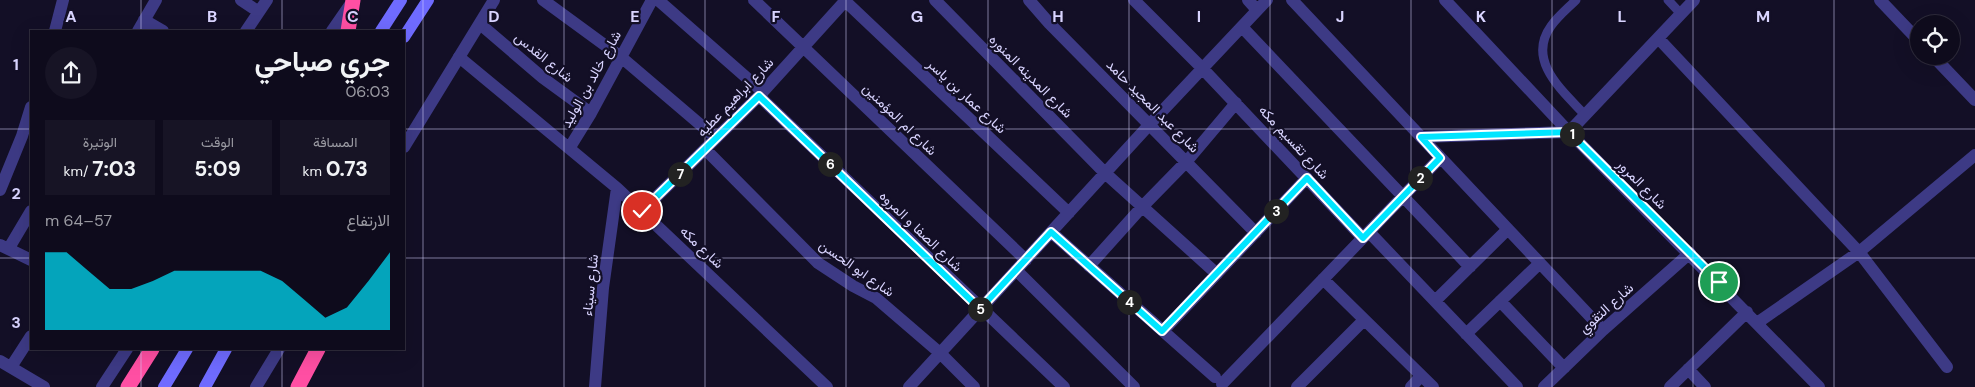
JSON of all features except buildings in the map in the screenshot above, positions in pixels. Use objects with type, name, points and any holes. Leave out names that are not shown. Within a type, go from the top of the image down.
[{"type":"highway","points":[[348,30],[353,0]]},
{"type":"highway","points":[[128,387],[151,350]]},
{"type":"highway","points":[[298,387],[317,350]]},
{"type":"main road","points":[[382,30],[401,0]]},
{"type":"main road","points":[[405,35],[428,0]]},
{"type":"main road","points":[[164,387],[187,350]]},
{"type":"main road","points":[[205,387],[225,350]]},
{"type":"street","points":[[55,30],[64,0]]},
{"type":"street","points":[[156,0],[141,26],[159,30]]},
{"type":"street","points":[[240,0],[259,12]]},
{"type":"street","points":[[247,30],[267,0]]},
{"type":"street","points":[[333,30],[353,0]]},
{"type":"street","points":[[405,145],[494,0]]},
{"type":"street","points":[[543,0],[621,57],[716,138]]},
{"type":"street","name":"شارع خالد بن الوليد","points":[[570,147],[591,113],[652,0]]},
{"type":"street","name":"شارع الصفا و المروه","points":[[658,0],[761,94],[980,309],[1064,387]]},
{"type":"street","name":"شارع ام المؤمنين","points":[[754,0],[1026,260]]},
{"type":"street","name":"شارع ابراهيم عطيه","points":[[642,211],[761,94],[845,0]]},
{"type":"street","name":"شارع عمار بن ياسر","points":[[845,0],[1069,212]]},
{"type":"street","name":"شارع المدينه المنوره","points":[[935,0],[1105,173],[1216,274]]},
{"type":"street","name":"شارع عبد المجيد حامد","points":[[1029,0],[1049,23],[1256,233]]},
{"type":"street","name":"شارع تقسيم مكه","points":[[1134,0],[1307,178],[1435,301],[1517,387]]},
{"type":"street","points":[[1248,0],[1257,10]]},
{"type":"street","points":[[909,387],[1150,124],[1267,0]]},
{"type":"street","points":[[1292,0],[1603,330]]},
{"type":"street","name":"شارع المرور","points":[[1445,0],[1569,132],[1820,387]]},
{"type":"street","points":[[1421,137],[1569,132],[1694,0]]},
{"type":"street","points":[[1887,2],[1910,30]]},
{"type":"street","name":"شارع القدس","points":[[480,24],[543,78],[591,113]]},
{"type":"street","points":[[1242,27],[1470,267]]},
{"type":"street","points":[[1658,38],[1859,252],[1948,367]]},
{"type":"street","name":"شارع مكه","points":[[459,57],[570,147],[617,188],[827,387]]},
{"type":"street","points":[[1942,65],[1975,100]]},
{"type":"street","points":[[1089,266],[1142,206],[1187,161],[1236,103]]},
{"type":"street","points":[[0,190],[22,136],[30,110]]},
{"type":"street","name":"شارع ابو الحسن","points":[[705,149],[818,263],[852,286],[876,298],[940,353],[974,387]]},
{"type":"street","points":[[1757,323],[1859,252],[1975,155]]},
{"type":"street","points":[[1206,387],[1221,383],[1440,158]]},
{"type":"street","points":[[1162,331],[1307,178]]},
{"type":"street","name":"شارع سيناء","points":[[595,387],[603,288],[617,188]]},
{"type":"street","points":[[30,212],[5,247],[30,260]]},
{"type":"street","points":[[1435,301],[1508,230]]},
{"type":"street","points":[[1051,232],[1221,383]]},
{"type":"street","name":"شارع التقوي","points":[[1544,387],[1603,330],[1690,253]]},
{"type":"street","points":[[1466,334],[1540,263]]},
{"type":"street","points":[[1016,270],[1134,387]]},
{"type":"street","points":[[1323,279],[1433,387]]},
{"type":"street","points":[[1500,302],[1564,368]]},
{"type":"street","points":[[1670,387],[1747,312]]},
{"type":"street","points":[[1297,387],[1364,320]]},
{"type":"street","points":[[30,337],[6,364],[44,387]]},
{"type":"street","points":[[102,387],[127,350]]},
{"type":"street","points":[[256,387],[279,350]]},
{"type":"street","points":[[1688,369],[1705,387]]},
{"type":"street","points":[[1411,387],[1421,376]]},
{"type":"lane","points":[[1576,0],[1551,26],[1543,41],[1543,56],[1548,72],[1585,116]]},
{"type":"lane","points":[[1668,0],[1681,14]]},
{"type":"route","points":[[642,211],[759,96],[980,309],[1051,232],[1162,331],[1307,178],[1363,238],[1440,158],[1421,137],[1569,132],[1719,282]]}]
